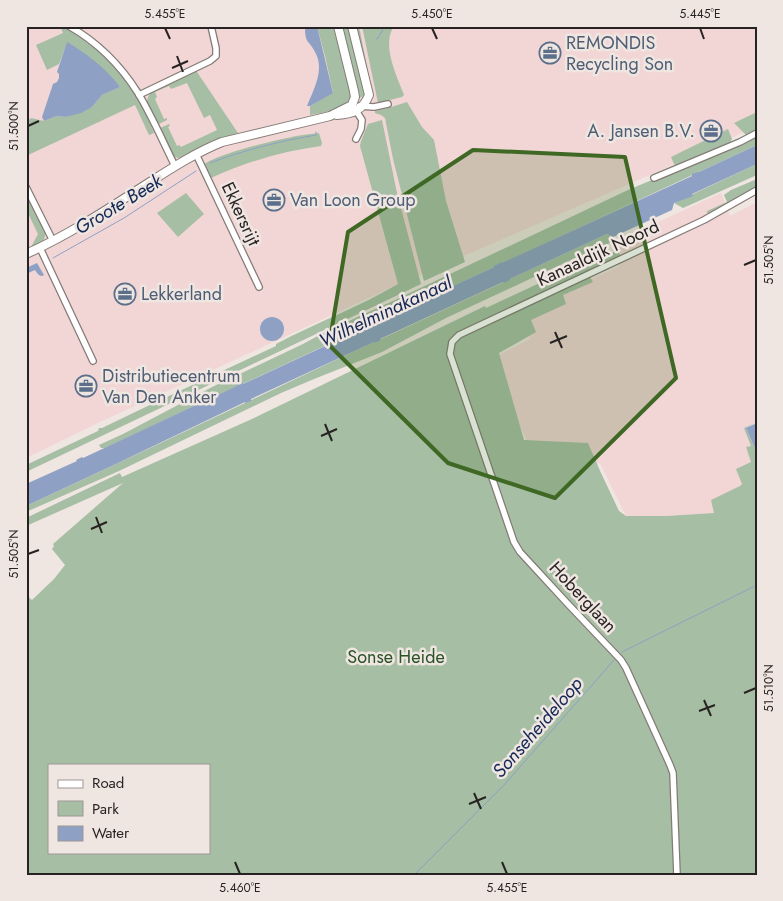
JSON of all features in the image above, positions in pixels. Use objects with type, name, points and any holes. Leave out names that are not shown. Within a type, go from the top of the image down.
[{"type":"main road","points":[[338,26],[357,107]]},
{"type":"main road","points":[[26,254],[88,222],[175,166],[222,142],[330,116],[342,115],[366,103],[369,95],[352,26]]},
{"type":"street","points":[[69,26],[107,55],[122,71],[139,95],[175,166]]},
{"type":"street","points":[[139,95],[210,62],[216,56],[211,26]]},
{"type":"street","points":[[356,139],[362,120],[357,107],[374,107],[388,104]]},
{"type":"street","points":[[654,178],[757,133]]},
{"type":"street","name":"Ekkersrijt","points":[[196,154],[259,287]]},
{"type":"street","points":[[26,187],[53,241]]},
{"type":"street","name":"Kanaaldijk Noord","points":[[452,342],[459,335],[704,220],[757,190]]},
{"type":"street","points":[[40,248],[93,362]]},
{"type":"street","name":"Hoberglaan","points":[[452,342],[450,354],[514,542],[520,552],[621,660],[673,772],[677,875]]},
{"type":"highlighted area","points":[[473,150],[625,157],[676,378],[555,498],[448,463],[329,345],[348,232]]},
{"type":"shaded area","points":[[26,26],[321,26],[325,40],[371,26],[757,26],[757,126],[675,164],[388,289],[26,458]]},
{"type":"shaded area","points":[[721,193],[730,216],[757,202],[757,422],[744,428],[752,447],[746,447],[751,462],[742,484],[715,513],[626,516],[600,463],[597,464],[531,448],[487,361],[530,339],[519,312],[620,266],[613,243]]},
{"type":"green space","points":[[60,26],[63,26],[93,47],[120,72],[137,96],[154,133],[149,135],[135,105],[26,156],[26,122],[31,118],[44,121],[57,116],[65,117],[92,107],[102,95],[120,87],[107,73],[67,43],[59,64],[47,70],[36,45],[63,33]]},
{"type":"green space","points":[[317,26],[333,26],[351,96],[340,108],[310,115],[310,106],[333,92]]},
{"type":"green space","points":[[340,26],[348,26],[364,94],[364,96],[359,98],[358,95]]},
{"type":"green space","points":[[354,26],[359,26],[371,87]]},
{"type":"green space","points":[[362,26],[394,26],[390,34],[390,51],[394,70],[404,95],[402,97],[378,103]]},
{"type":"green space","points":[[197,72],[238,133],[178,158],[173,156],[160,128],[169,124],[170,126],[168,127],[177,146],[181,147],[217,130],[210,115],[204,118],[187,83],[171,89],[169,86],[155,92],[157,97],[155,99],[164,119],[167,118],[167,120],[159,124],[156,123],[149,111],[147,101],[151,92]]},
{"type":"green space","points":[[407,102],[422,127],[434,140],[446,201],[465,262],[424,281],[393,159],[385,118],[375,113],[375,111]]},
{"type":"green space","points":[[757,112],[757,131],[746,135],[734,123]]},
{"type":"green space","points":[[382,120],[397,193],[421,284],[26,472],[26,465],[98,431],[99,428],[276,346],[276,344],[398,284],[360,146],[368,124]]},
{"type":"green space","points":[[728,129],[732,139],[730,143],[674,164],[671,157]]},
{"type":"green space","points":[[319,133],[321,146],[265,158],[211,178],[204,164],[223,155],[257,145],[295,136]]},
{"type":"green space","points":[[757,136],[757,145],[105,448],[101,448],[99,445],[325,332],[628,190]]},
{"type":"green space","points":[[757,164],[757,175],[683,208],[674,203]]},
{"type":"green space","points":[[757,179],[757,186],[730,204],[708,215],[707,211],[727,202],[724,195]]},
{"type":"green space","points":[[26,193],[45,233],[43,241],[30,249],[38,234],[26,209]]},
{"type":"green space","points":[[186,193],[204,214],[178,237],[157,213]]},
{"type":"green space","points":[[607,234],[613,237],[614,240],[612,242],[446,318],[382,352],[281,393],[119,471],[26,512],[26,506]]},
{"type":"green space","name":"Sonse Heide","points":[[614,252],[620,255],[618,259],[538,301],[590,277],[593,282],[563,295],[566,304],[531,320],[536,332],[499,353],[524,440],[588,443],[619,511],[626,516],[714,513],[711,500],[742,484],[736,469],[751,462],[746,447],[751,446],[744,428],[757,422],[746,428],[757,453],[757,875],[26,875],[26,595],[32,600],[54,579],[65,565],[52,549],[53,544],[123,483],[26,526],[26,518],[120,473],[122,477],[252,419],[485,306],[486,308],[576,266],[609,253]]},
{"type":"water","points":[[305,26],[317,26],[333,93],[310,106],[307,106],[315,86],[319,65],[315,52],[306,39]]},
{"type":"water","points":[[67,42],[96,62],[120,87],[102,95],[92,107],[81,113],[65,117],[57,116],[44,121],[42,117],[53,84],[59,78],[57,72]]},
{"type":"water","points":[[757,145],[757,164],[692,194],[693,196],[674,203],[672,210],[613,237],[607,234],[251,399],[251,401],[245,402],[26,506],[26,484]]},
{"type":"water","points":[[37,263],[43,276],[40,276],[35,270],[26,274],[26,268]]},
{"type":"water","points":[[272,317],[280,321],[284,329],[280,337],[272,341],[264,337],[260,329],[264,321]]},
{"type":"water","points":[[757,423],[757,453],[746,428]]},
{"type":"waterway","name":"Groote Beek","points":[[376,39],[385,26]]},
{"type":"waterway","name":"Groote Beek","points":[[210,163],[263,146],[316,135],[316,132]]},
{"type":"waterway","name":"Groote Beek","points":[[53,258],[124,218],[196,171]]},
{"type":"waterway","name":"Sonseheideloop","points":[[622,652],[757,585]]},
{"type":"waterway","name":"Sonseheideloop","points":[[414,875],[504,785],[615,659]]},
{"type":"place","name":"REMONDIS Recycling Son","points":[[550,53]]},
{"type":"place","name":"A. Jansen B.V.","points":[[711,131]]},
{"type":"place","name":"Van Loon Group","points":[[274,200]]},
{"type":"place","name":"Lekkerland","points":[[125,294]]},
{"type":"place","name":"Distributiecentrum Van Den Anker","points":[[86,386]]},
{"type":"water label","name":"Wilhelminakanaal","points":[[385,311]]}]
